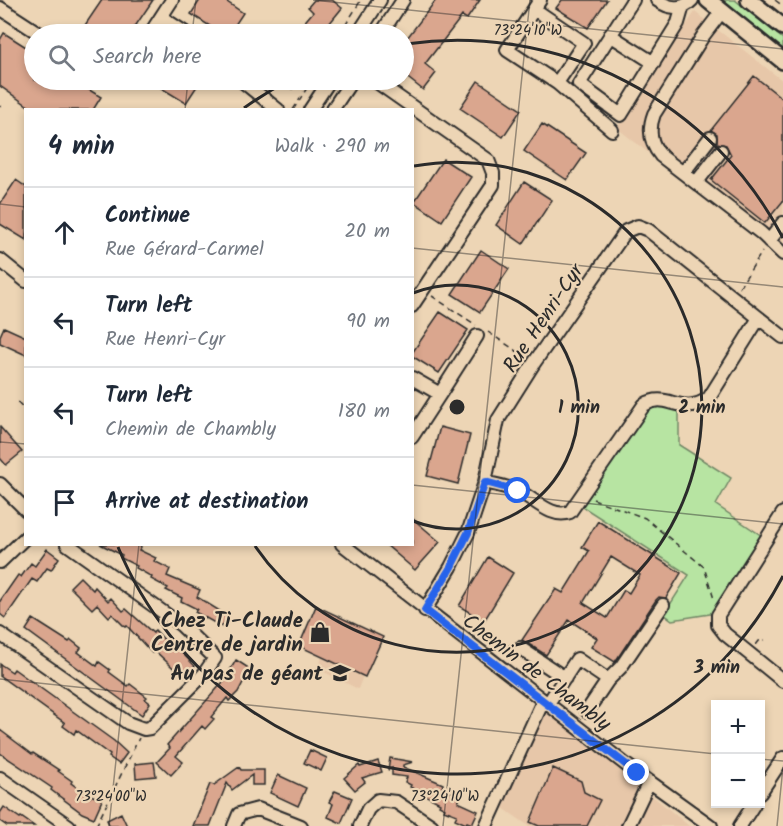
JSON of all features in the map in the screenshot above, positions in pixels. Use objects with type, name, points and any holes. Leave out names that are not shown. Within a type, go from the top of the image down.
[{"type":"main road","points":[[708,0],[783,61]]},
{"type":"main road","points":[[749,0],[783,27]]},
{"type":"street","points":[[156,24],[172,0]]},
{"type":"street","points":[[364,24],[380,0]]},
{"type":"street","points":[[387,24],[403,0]]},
{"type":"street","points":[[633,0],[579,84],[621,115],[688,3]]},
{"type":"street","points":[[657,0],[668,6],[688,3]]},
{"type":"street","points":[[557,84],[584,43],[537,5],[507,50],[557,84],[612,130]]},
{"type":"street","points":[[0,8],[25,24]]},
{"type":"street","points":[[722,11],[703,36],[656,110],[651,123],[651,136],[655,149],[661,156],[761,233],[766,245],[783,254]]},
{"type":"street","points":[[161,17],[172,24]]},
{"type":"street","points":[[610,35],[654,63]]},
{"type":"street","points":[[253,90],[276,108]]},
{"type":"street","points":[[311,108],[323,90]]},
{"type":"street","points":[[333,108],[345,90]]},
{"type":"street","points":[[388,90],[414,108]]},
{"type":"street","points":[[580,103],[589,92]]},
{"type":"street","points":[[601,120],[609,107]]},
{"type":"street","points":[[414,108],[488,160],[493,173],[493,184],[414,303]]},
{"type":"street","points":[[683,173],[710,138]]},
{"type":"street","points":[[696,183],[721,151]]},
{"type":"street","points":[[766,245],[783,223]]},
{"type":"street","name":"Rue Henri-Cyr","points":[[425,610],[468,533],[485,482],[498,420],[534,363],[626,231],[638,226],[648,230],[783,337]]},
{"type":"street","points":[[0,260],[24,278]]},
{"type":"street","points":[[485,482],[518,491],[553,513],[563,515],[570,512],[644,405],[653,399],[662,399],[675,405],[689,407],[709,398],[759,318]]},
{"type":"street","points":[[414,434],[477,336]]},
{"type":"street","points":[[414,379],[440,394]]},
{"type":"street","points":[[0,484],[24,508]]},
{"type":"street","points":[[783,513],[718,615],[718,625],[726,634],[783,681]]},
{"type":"street","points":[[0,562],[24,539]]},
{"type":"street","points":[[0,634],[128,723],[144,729],[150,728],[204,674],[215,658],[181,625],[70,546]]},
{"type":"street","name":"Chemin de Chambly","points":[[345,546],[545,703],[711,826]]},
{"type":"street","points":[[586,711],[608,680],[621,667],[663,605]]},
{"type":"street","points":[[520,648],[565,678]]},
{"type":"street","points":[[486,826],[545,703],[577,659],[608,680]]},
{"type":"street","points":[[765,785],[783,758]]},
{"type":"street","points":[[0,778],[69,826]]},
{"type":"street","points":[[628,826],[649,782]]},
{"type":"street","points":[[360,826],[368,809],[378,800],[396,802],[432,826]]},
{"type":"street","points":[[740,826],[751,808]]},
{"type":"street","points":[[234,826],[239,814],[258,809],[301,826]]},
{"type":"path","points":[[346,24],[361,0]]},
{"type":"path","points":[[775,0],[783,6]]},
{"type":"path","points":[[294,108],[306,90]]},
{"type":"path","points":[[737,291],[766,245]]},
{"type":"path","points":[[18,402],[24,409]]},
{"type":"path","points":[[582,495],[645,518],[704,567],[718,615]]},
{"type":"path","points":[[96,826],[144,729]]},
{"type":"shaded area","points":[[695,12],[783,81],[783,259],[617,128]]},
{"type":"shaded area","name":"Au pas de géant","points":[[322,657],[363,676],[358,689],[318,669]]},
{"type":"shaded area","points":[[544,707],[689,826],[529,826],[500,806]]},
{"type":"green space","points":[[722,0],[735,0],[783,39],[783,49]]},
{"type":"green space","points":[[654,401],[679,408],[679,445],[731,478],[716,505],[762,536],[716,613],[672,620],[664,614],[689,575],[580,505]]},
{"type":"building","points":[[102,0],[153,0],[137,24],[86,24]]},
{"type":"building","points":[[200,0],[224,0],[243,13],[236,24],[206,24],[191,14]]},
{"type":"building","points":[[314,0],[332,0],[342,8],[329,24],[303,24],[313,12],[308,7]]},
{"type":"building","points":[[436,0],[480,0],[467,19],[462,16],[425,64],[436,73],[423,90],[414,83],[414,29]]},
{"type":"building","points":[[562,0],[607,0],[588,28],[556,8]]},
{"type":"building","points":[[4,33],[24,46],[24,90],[89,90],[101,97],[94,108],[31,108],[0,86],[0,40]]},
{"type":"building","points":[[754,76],[783,99],[783,201],[765,223],[711,180],[731,155],[726,145],[717,143],[717,134],[711,130]]},
{"type":"building","points":[[478,81],[521,110],[503,137],[460,108]]},
{"type":"building","points":[[165,90],[194,90],[186,103]]},
{"type":"building","points":[[542,124],[586,153],[567,180],[524,151]]},
{"type":"building","points":[[443,159],[471,177],[442,221],[414,202]]},
{"type":"building","points":[[16,180],[24,186],[24,239],[0,224],[0,204]]},
{"type":"building","points":[[524,182],[552,200],[523,244],[496,225]]},
{"type":"building","points":[[481,250],[509,269],[480,312],[452,294]]},
{"type":"building","points":[[440,312],[468,330],[439,373],[414,357],[414,350]]},
{"type":"building","points":[[4,327],[24,336],[24,354],[0,343]]},
{"type":"building","points":[[0,427],[22,452],[6,465],[0,458]]},
{"type":"building","points":[[440,427],[470,435],[458,484],[427,476]]},
{"type":"building","points":[[414,520],[440,542],[415,570],[387,546],[414,546]]},
{"type":"building","points":[[598,521],[681,573],[666,598],[659,597],[656,600],[615,662],[591,647],[597,638],[569,620],[546,655],[522,640],[556,589],[563,593],[589,551],[582,547]],"holes":[[[611,557],[640,575],[629,593],[624,590],[607,618],[583,603]]]},
{"type":"building","points":[[104,546],[141,547],[139,550],[156,558],[154,561],[170,569],[167,576],[200,590],[197,597],[228,616],[222,627],[195,612],[197,609],[181,601],[182,598],[166,590],[168,588],[151,579],[152,577],[136,568],[137,566],[121,558],[122,555]]},
{"type":"building","points":[[47,549],[59,558],[51,570],[47,568],[37,582],[32,579],[5,618],[0,614],[0,601],[18,575],[21,577],[31,563],[35,566]]},
{"type":"building","points":[[488,557],[513,573],[484,621],[459,606]]},
{"type":"building","points":[[80,577],[93,590],[95,587],[108,601],[111,598],[123,611],[126,609],[153,633],[155,630],[168,644],[171,642],[195,666],[183,677],[154,650],[152,653],[127,626],[125,627],[112,614],[109,617],[97,604],[92,609],[70,587]]},
{"type":"building","points":[[316,606],[383,637],[365,677],[299,646]]},
{"type":"building","points":[[33,619],[69,642],[71,640],[81,648],[78,652],[97,666],[99,662],[128,686],[130,684],[147,697],[145,699],[150,703],[142,715],[26,630]]},
{"type":"building","points":[[236,660],[250,669],[238,692],[229,701],[227,698],[211,717],[214,719],[205,729],[202,726],[176,756],[183,762],[171,775],[157,762],[170,748],[167,745],[231,673],[229,672]]},
{"type":"building","points":[[0,664],[12,672],[14,669],[114,741],[127,753],[119,764],[76,730],[74,734],[63,726],[65,723],[0,676]]},
{"type":"building","points":[[0,730],[32,754],[59,770],[72,781],[71,783],[90,797],[91,795],[102,800],[94,818],[82,813],[51,790],[52,788],[0,753]]},
{"type":"building","points":[[310,750],[327,758],[321,771],[304,763]]},
{"type":"building","points":[[390,758],[413,762],[403,767],[443,784],[442,788],[461,797],[458,802],[478,811],[472,824],[455,819],[457,815],[444,810],[445,808],[439,805],[440,803],[410,787],[411,785],[405,782],[407,777],[392,775],[392,768],[388,770]]},
{"type":"building","points":[[378,761],[382,772],[362,778],[365,782],[355,790],[344,778],[359,765],[360,767]]},
{"type":"building","points":[[154,762],[156,776],[136,778],[135,764]]},
{"type":"building","points":[[239,767],[241,770],[264,770],[264,785],[252,785],[252,775],[232,790],[227,783],[210,826],[193,826],[210,784],[214,785]]},
{"type":"building","points":[[553,768],[581,781],[584,792],[600,800],[587,826],[539,826],[530,822]]},
{"type":"building","points":[[278,775],[306,788],[298,806],[270,793]]},
{"type":"building","points":[[335,791],[352,798],[341,823],[328,817],[333,804],[329,802]]},
{"type":"building","points":[[4,807],[34,826],[7,826],[0,821],[0,813]]},
{"type":"building","points":[[121,813],[127,826],[110,826],[107,820]]},
{"type":"place","name":"Chez Ti-Claude Centre de jardin","points":[[320,632]]},
{"type":"place","name":"Au pas de géant","points":[[340,673]]},
{"type":"route","points":[[518,491],[485,482],[468,533],[425,610],[637,773]]}]
